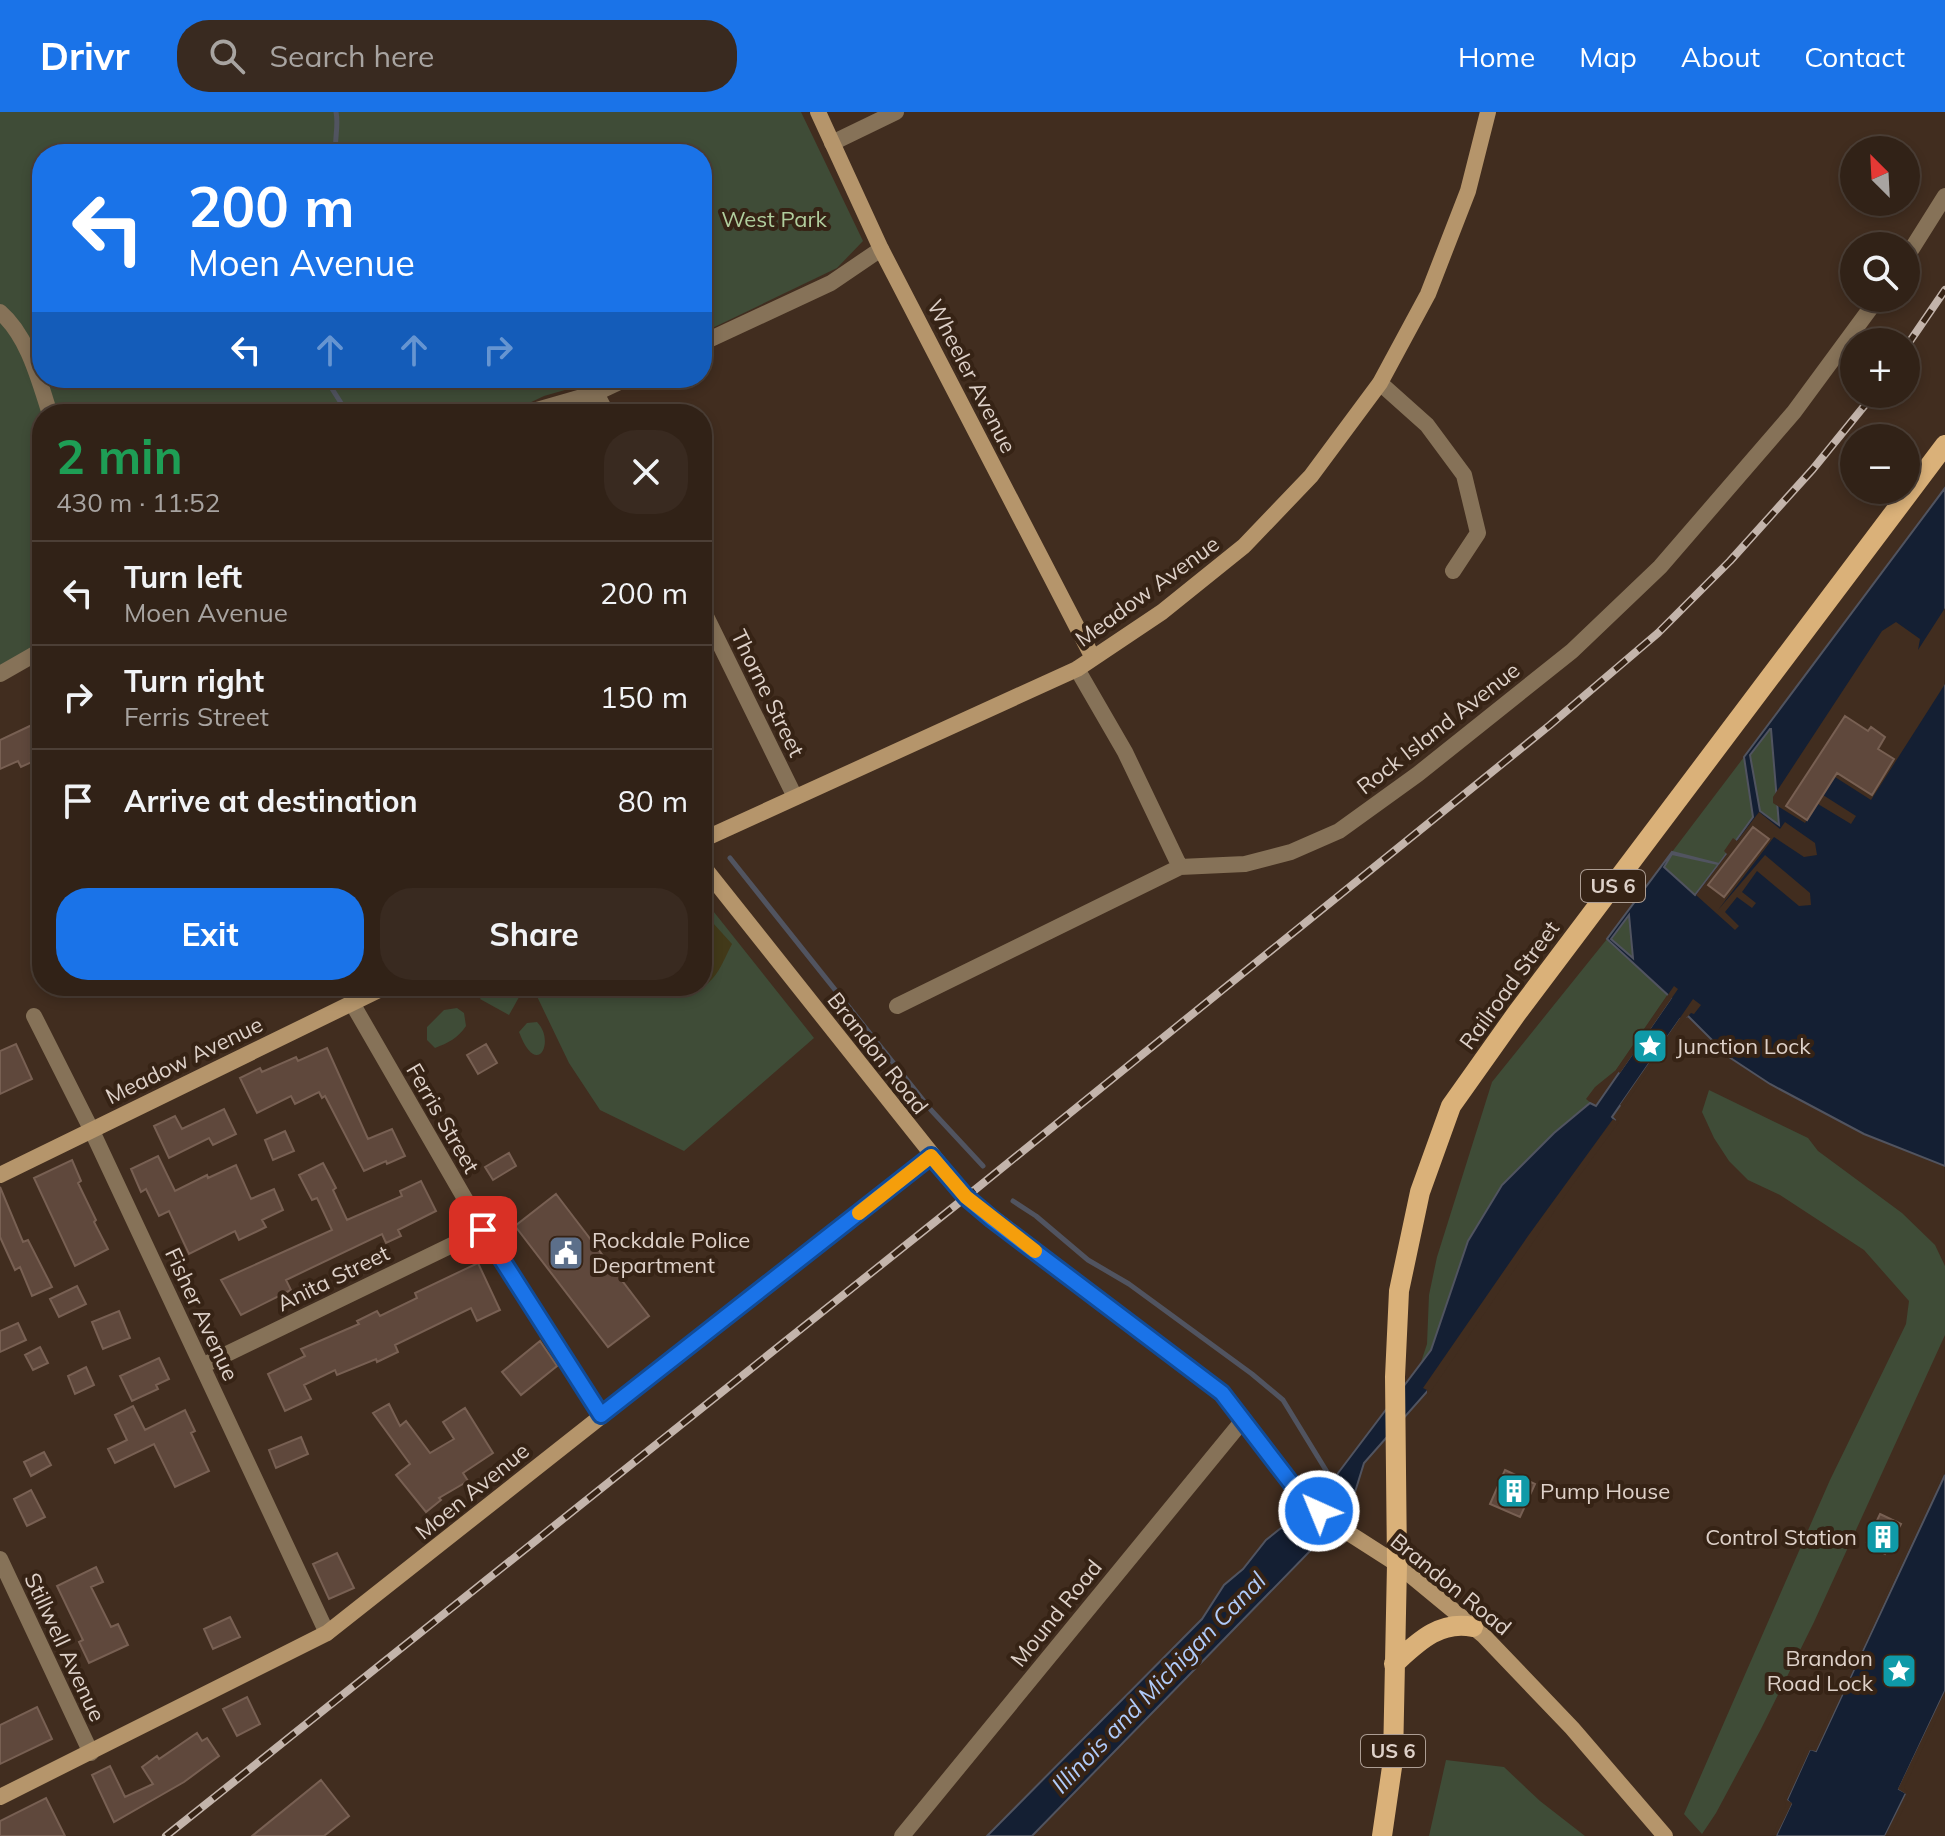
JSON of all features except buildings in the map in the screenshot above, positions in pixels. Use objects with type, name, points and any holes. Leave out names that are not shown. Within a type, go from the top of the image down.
[{"type":"main road","name":"Railroad Street","points":[[1397,1564],[1395,1377],[1399,1291],[1420,1192],[1451,1106],[1526,1001],[1945,445]]},
{"type":"main road","name":"US 6","points":[[1382,1836],[1393,1760],[1397,1564]]},
{"type":"main road","points":[[1394,1664],[1425,1635],[1445,1628],[1473,1627]]},
{"type":"street","name":"Wheeler Avenue","points":[[818,112],[881,249],[1093,658]]},
{"type":"street","points":[[832,143],[896,112]]},
{"type":"street","name":"Meadow Avenue","points":[[712,835],[1077,669],[1162,612],[1244,546],[1311,476],[1380,383],[1428,294],[1468,191],[1488,112]]},
{"type":"street","points":[[1920,236],[1945,196]]},
{"type":"street","points":[[712,338],[831,283],[881,249]]},
{"type":"street","points":[[0,312],[12,323],[32,363]]},
{"type":"street","name":"Rock Island Avenue","points":[[897,1006],[1180,867],[1245,864],[1291,852],[1339,831],[1418,774],[1572,651],[1660,567],[1794,412],[1868,312]]},
{"type":"street","points":[[1380,383],[1427,425],[1464,475],[1478,533],[1453,571]]},
{"type":"street","points":[[558,404],[607,388]]},
{"type":"street","points":[[596,393],[602,404]]},
{"type":"street","name":"Thorne Street","points":[[712,628],[795,797]]},
{"type":"street","points":[[0,674],[32,656]]},
{"type":"street","points":[[1077,669],[1125,752],[1180,867]]},
{"type":"street","name":"Brandon Road","points":[[712,878],[966,1197],[1208,1381],[1244,1419],[1304,1500],[1333,1523],[1397,1564],[1473,1627],[1518,1669],[1665,1836]]},
{"type":"street","name":"Meadow Avenue","points":[[0,1175],[366,996]]},
{"type":"street","name":"Ferris Street","points":[[352,1003],[483,1230],[601,1415]]},
{"type":"street","name":"Fisher Avenue","points":[[34,1016],[91,1129],[327,1633]]},
{"type":"street","name":"Moen Avenue","points":[[0,1797],[327,1633],[931,1156]]},
{"type":"street","name":"Anita Street","points":[[202,1366],[483,1230]]},
{"type":"street","name":"Mound Road","points":[[902,1836],[1244,1419]]},
{"type":"street","name":"Stillwell Avenue","points":[[0,1559],[91,1753]]},
{"type":"green space","name":"West Park","points":[[0,112],[801,112],[863,241],[837,268],[712,328],[712,144],[32,144],[32,388],[572,388],[527,404],[32,404],[32,648],[0,666]]},
{"type":"green space","points":[[1771,728],[1779,825],[1760,811],[1750,755]]},
{"type":"green space","points":[[1744,757],[1753,817],[1696,895],[1664,867],[1673,854],[1688,856],[1672,852]]},
{"type":"green space","points":[[712,910],[814,1038],[684,1151],[600,1110],[569,1063],[537,996],[712,996]]},
{"type":"green space","points":[[1630,914],[1633,960],[1611,939]]},
{"type":"green space","points":[[1607,939],[1668,994],[1616,1070],[1586,1099],[1596,1107],[1597,1146],[1421,1362],[1427,1344],[1429,1295],[1437,1257],[1492,1082]]},
{"type":"green space","points":[[482,996],[520,996],[509,1015],[480,999]]},
{"type":"green space","points":[[457,1008],[464,1013],[466,1026],[452,1040],[435,1048],[427,1040],[427,1027],[444,1010]]},
{"type":"green space","points":[[537,1022],[545,1038],[542,1052],[538,1055],[526,1046],[519,1032],[527,1023]]},
{"type":"green space","points":[[1709,1090],[1808,1138],[1818,1151],[1902,1213],[1935,1245],[1945,1266],[1945,1335],[1814,1622],[1761,1729],[1702,1834],[1684,1814],[1830,1480],[1906,1324],[1909,1301],[1864,1250],[1780,1195],[1748,1180],[1729,1161],[1702,1112]]},
{"type":"green space","points":[[1446,1760],[1504,1767],[1540,1801],[1585,1836],[1429,1836]]},
{"type":"sand","points":[[712,909],[713,923],[732,944],[712,978]]},
{"type":"water","points":[[1945,488],[1945,1166],[1864,1134],[1770,1084],[1729,1057],[1688,1016],[1680,1019],[1612,1117],[1615,1120],[1432,1386],[1364,1463],[1355,1492],[1348,1498],[1334,1498],[1329,1494],[1329,1485],[1431,1350],[1468,1241],[1502,1185],[1554,1133],[1590,1103],[1596,1106],[1671,998],[1607,939],[1672,852],[1719,864],[1753,817],[1744,757]],"holes":[[[1771,729],[1779,825],[1760,811],[1750,755]],[[1672,854],[1718,864],[1695,895],[1664,867]],[[1629,915],[1633,958],[1611,939]]]},
{"type":"water","name":"Brandon Road Lock","points":[[1945,1475],[1945,1691],[1899,1789],[1906,1793],[1885,1836],[1776,1836],[1791,1804],[1787,1800],[1810,1749],[1816,1751]]},
{"type":"water","name":"Illinois and Michigan Canal","points":[[1304,1527],[1312,1534],[1314,1547],[1032,1836],[987,1836],[1202,1619],[1224,1585],[1243,1569],[1266,1540],[1281,1528]]},
{"type":"pier","points":[[1945,608],[1945,684],[1871,800],[1835,777],[1823,795],[1856,816],[1851,824],[1818,804],[1805,823],[1773,803],[1773,797],[1882,631],[1896,622],[1920,639],[1918,650]]},
{"type":"pier","points":[[1759,812],[1780,829],[1785,822],[1815,843],[1817,855],[1804,857],[1774,837],[1718,910],[1765,855],[1810,893],[1811,905],[1799,906],[1757,871],[1742,892],[1756,903],[1752,908],[1737,897],[1725,912],[1739,926],[1735,930],[1696,895],[1727,854],[1724,851],[1733,838],[1737,841]]},
{"type":"pier","points":[[1674,986],[1678,989],[1620,1073],[1616,1070]]},
{"type":"pier","points":[[1693,999],[1701,1005],[1682,1022],[1623,1107],[1620,1105]]},
{"type":"pier","points":[[1613,1119],[1619,1122],[1427,1397],[1427,1390],[1423,1388]]},
{"type":"pier","points":[[1945,1471],[1816,1751],[1810,1750],[1787,1800],[1792,1803],[1776,1836],[1772,1836],[1806,1748],[1814,1747],[1941,1473]]},
{"type":"pier","points":[[1945,1691],[1945,1701],[1904,1788],[1910,1795],[1890,1836],[1885,1836],[1906,1794],[1898,1789]]},
{"type":"waterway","points":[[336,112],[336,144]]},
{"type":"waterway","points":[[332,388],[342,404]]},
{"type":"waterway","points":[[730,858],[931,1110],[983,1166]]},
{"type":"waterway","points":[[1013,1201],[1036,1216],[1088,1260],[1129,1284],[1283,1400],[1335,1485]]},
{"type":"railway","points":[[1919,328],[1945,290]]},
{"type":"railway","points":[[166,1836],[966,1197],[1550,725],[1658,633],[1730,561],[1813,469],[1863,408]]},
{"type":"slow traffic","points":[[859,1213],[931,1156],[966,1197],[1035,1251]]},
{"type":"place","name":"Junction Lock","points":[[1650,1046]]},
{"type":"place","name":"Rockdale Police Department","points":[[566,1253]]},
{"type":"place","name":"Pump House","points":[[1514,1491]]},
{"type":"place","name":"Control Station","points":[[1883,1537]]},
{"type":"place","name":"Brandon Road Lock","points":[[1899,1671]]},
{"type":"route","points":[[483,1230],[601,1415],[931,1156],[966,1197],[992,1219],[1222,1393],[1304,1500],[1319,1511]]}]
